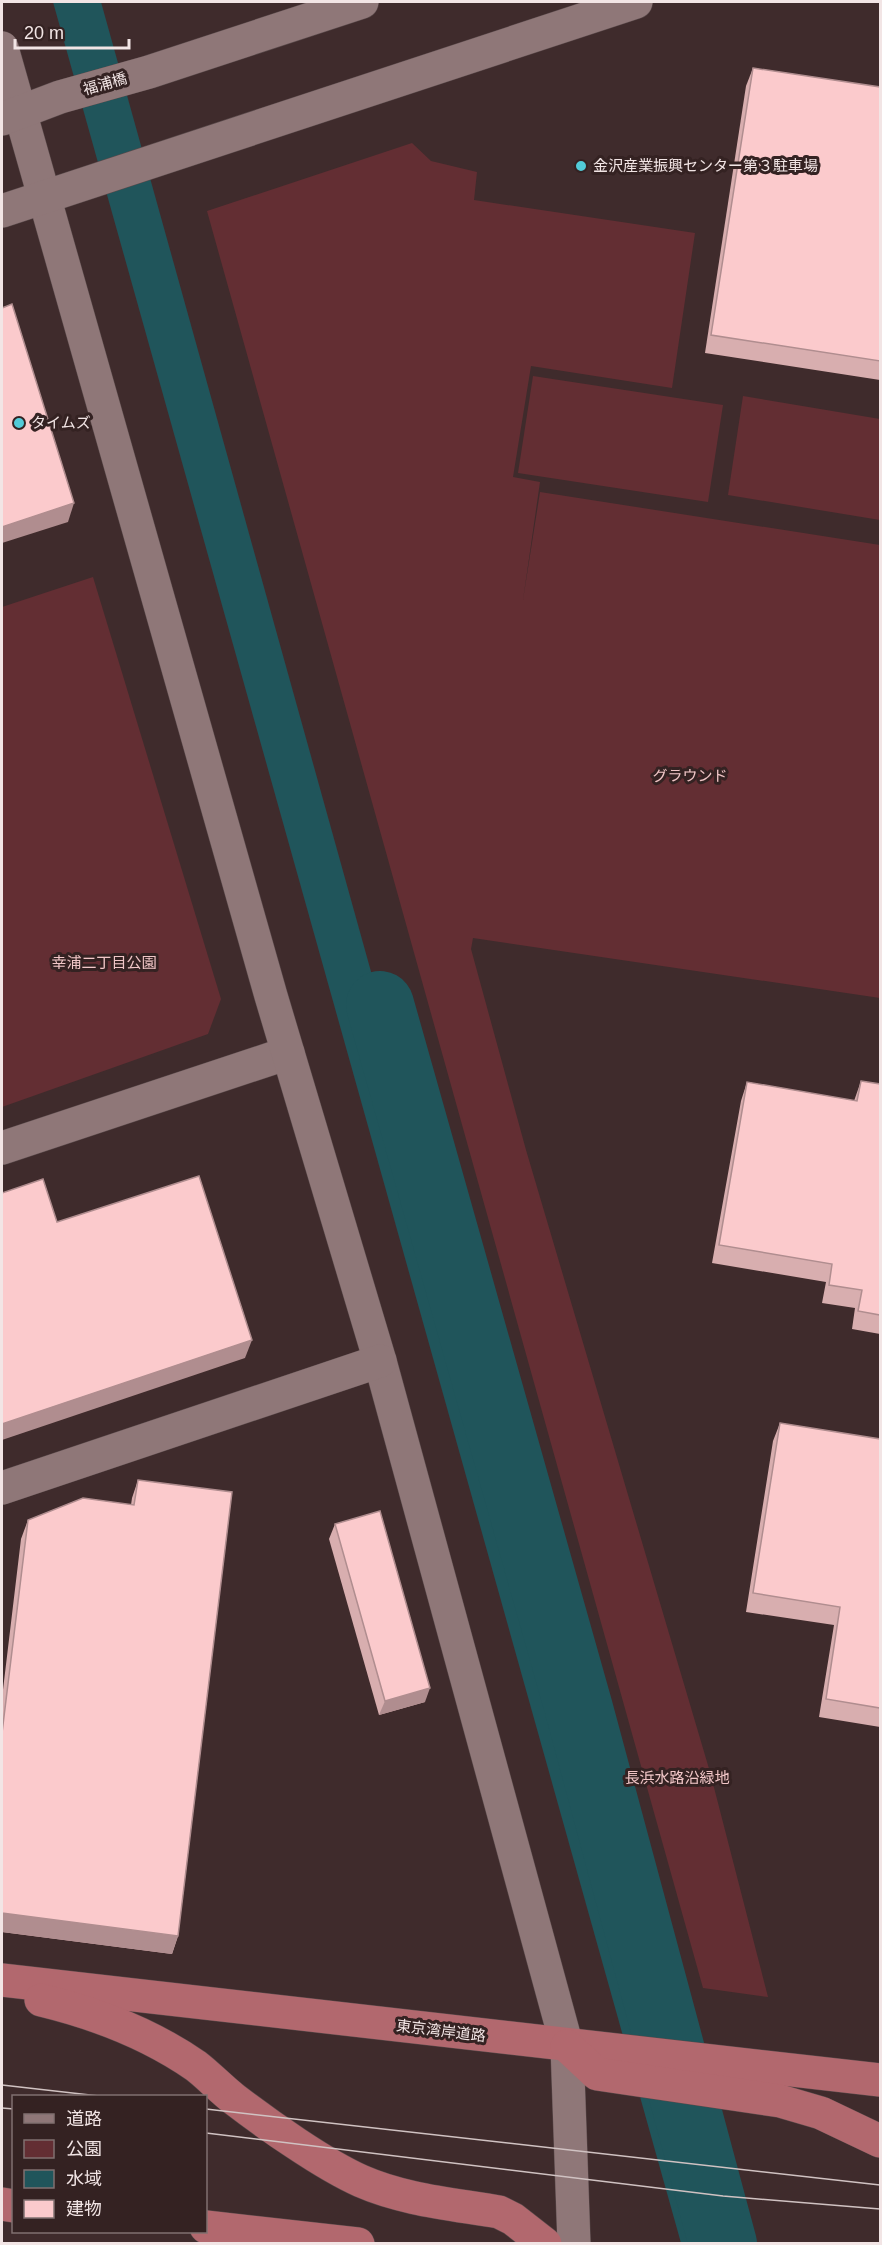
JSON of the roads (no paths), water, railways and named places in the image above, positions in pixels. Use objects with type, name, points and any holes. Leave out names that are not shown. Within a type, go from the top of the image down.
[{"type":"highway","name":"東京湾岸道路","points":[[2,1980],[880,2080]]},
{"type":"highway","points":[[2,1990],[46,2001],[121,2025],[164,2047],[197,2067],[236,2100],[305,2147],[362,2181],[395,2193],[499,2212],[513,2218],[545,2244]]},
{"type":"highway","points":[[567,2046],[597,2074],[603,2076],[780,2101],[821,2113],[880,2141]]},
{"type":"highway","points":[[207,2227],[358,2244]]},
{"type":"street","name":"福浦橋","points":[[10,116],[60,97],[149,72],[362,2]]},
{"type":"street","points":[[2,211],[636,2]]},
{"type":"street","points":[[2,48],[10,116],[44,197],[288,1053],[380,1361],[567,2046],[574,2244]]},
{"type":"street","points":[[2,1148],[288,1053]]},
{"type":"street","points":[[2,1488],[380,1361]]},
{"type":"water","points":[[53,2],[101,2],[725,2243],[681,2243]]},
{"type":"waterway","points":[[380,1005],[579,1709],[723,2244]]},
{"type":"tram line","points":[[2,2085],[90,2095]]},
{"type":"tram line","points":[[2,2108],[12,2109]]},
{"type":"tram line","points":[[207,2109],[880,2185]]},
{"type":"tram line","points":[[207,2133],[723,2196],[880,2209]]},
{"type":"place","name":"金沢産業振興センター第３駐車場","points":[[581,166]]},
{"type":"place","name":"タイムズ","points":[[19,423]]},
{"type":"park label","name":"グラウンド","points":[[690,776]]},
{"type":"park label","name":"幸浦二丁目公園","points":[[104,963]]},
{"type":"park label","name":"長浜水路沿緑地","points":[[677,1778]]}]
